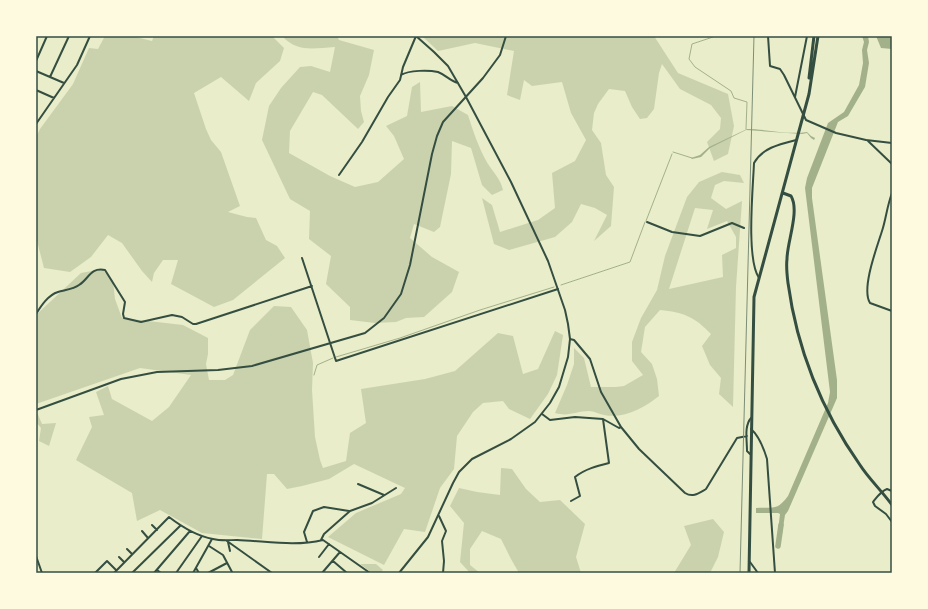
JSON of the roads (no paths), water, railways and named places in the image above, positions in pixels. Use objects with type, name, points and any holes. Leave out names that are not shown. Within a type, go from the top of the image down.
[{"type":"highway","points":[[803,115],[810,74],[814,36]]},
{"type":"highway","points":[[749,573],[754,297],[809,94],[818,36]]},
{"type":"highway","points":[[783,193],[791,196],[794,204],[786,259],[789,291],[799,338],[809,368],[829,414],[846,445],[860,466],[891,504]]},
{"type":"street","points":[[36,61],[47,36]]},
{"type":"street","points":[[50,77],[69,36]]},
{"type":"street","points":[[36,124],[77,65],[90,36]]},
{"type":"street","points":[[339,175],[362,142],[388,97],[400,80],[416,36],[442,59],[458,83],[497,153],[525,214],[537,236],[558,289],[565,310],[570,338],[568,357],[563,376],[555,394],[542,414],[525,430],[511,439],[480,454],[467,464],[453,483],[428,537],[399,573]]},
{"type":"street","points":[[36,410],[121,379],[157,372],[218,370],[252,366],[365,332],[384,318],[401,294],[410,265],[432,154],[443,122],[483,78],[500,55],[506,36]]},
{"type":"street","points":[[768,36],[770,66],[780,69],[806,120],[836,133],[866,140],[892,143]]},
{"type":"street","points":[[795,98],[801,74],[807,36]]},
{"type":"street","points":[[36,71],[64,83]]},
{"type":"street","points":[[401,75],[410,71],[438,72],[453,82],[458,83]]},
{"type":"street","points":[[36,90],[54,98]]},
{"type":"street","points":[[758,278],[751,252],[754,163],[759,155],[769,148],[796,140]]},
{"type":"street","points":[[866,140],[892,164]]},
{"type":"street","points":[[892,193],[871,264],[868,300],[870,303],[892,311]]},
{"type":"street","points":[[647,222],[672,232],[700,236],[732,224],[744,228]]},
{"type":"street","points":[[302,258],[336,361],[558,289]]},
{"type":"street","points":[[36,314],[47,298],[56,292],[80,285],[89,274],[101,269],[105,270],[125,302],[123,314],[124,318],[142,322],[172,316],[182,318],[196,324],[312,286]]},
{"type":"street","points":[[570,338],[574,340],[590,359],[601,392],[621,428],[639,450],[688,495],[694,495],[706,489],[737,438],[746,436]]},
{"type":"street","points":[[542,414],[550,420],[575,417],[603,419],[621,428]]},
{"type":"street","points":[[750,454],[747,451],[746,436],[748,422],[751,418]]},
{"type":"street","points":[[571,502],[580,496],[575,477],[591,468],[610,462],[603,419]]},
{"type":"street","points":[[751,429],[755,433],[766,454],[775,573]]},
{"type":"street","points":[[358,484],[384,495]]},
{"type":"street","points":[[321,540],[324,534],[349,511],[372,503],[396,488]]},
{"type":"street","points":[[892,491],[886,489],[873,502],[875,506],[886,514],[892,522]]},
{"type":"street","points":[[307,543],[304,532],[313,511],[324,507],[349,511]]},
{"type":"street","points":[[439,516],[446,531],[442,541],[444,573]]},
{"type":"street","points":[[114,573],[169,517],[180,526],[212,539],[281,544],[307,543],[323,540],[370,573]]},
{"type":"street","points":[[152,525],[156,530]]},
{"type":"street","points":[[132,573],[180,526]]},
{"type":"street","points":[[142,531],[148,538]]},
{"type":"street","points":[[154,573],[190,531]]},
{"type":"street","points":[[176,573],[202,536]]},
{"type":"street","points":[[193,573],[212,539]]},
{"type":"street","points":[[227,541],[230,551]]},
{"type":"street","points":[[227,541],[272,573]]},
{"type":"street","points":[[318,557],[329,544]]},
{"type":"street","points":[[208,546],[223,555],[232,572]]},
{"type":"street","points":[[127,549],[132,554]]},
{"type":"street","points":[[322,573],[340,552]]},
{"type":"street","points":[[36,556],[42,573]]},
{"type":"street","points":[[119,557],[124,562]]},
{"type":"street","points":[[94,573],[107,561],[116,570]]},
{"type":"street","points":[[332,561],[347,573]]},
{"type":"street","points":[[749,561],[758,573]]},
{"type":"street","points":[[208,573],[227,563]]},
{"type":"street","points":[[196,568],[199,573]]},
{"type":"street","points":[[157,570],[161,573]]},
{"type":"waterway","points":[[713,36],[692,44],[689,59],[695,67],[731,91],[734,98],[747,102],[746,129]]},
{"type":"waterway","points":[[673,152],[692,158]]},
{"type":"waterway","points":[[646,221],[672,154]]},
{"type":"waterway","points":[[561,285],[630,262],[645,222]]},
{"type":"waterway","points":[[336,357],[400,338],[480,310],[554,287]]},
{"type":"waterway","points":[[314,375],[317,365],[333,358]]},
{"type":"waterway","points":[[778,546],[781,525]]},
{"type":"railway","points":[[740,573],[754,36]]}]
